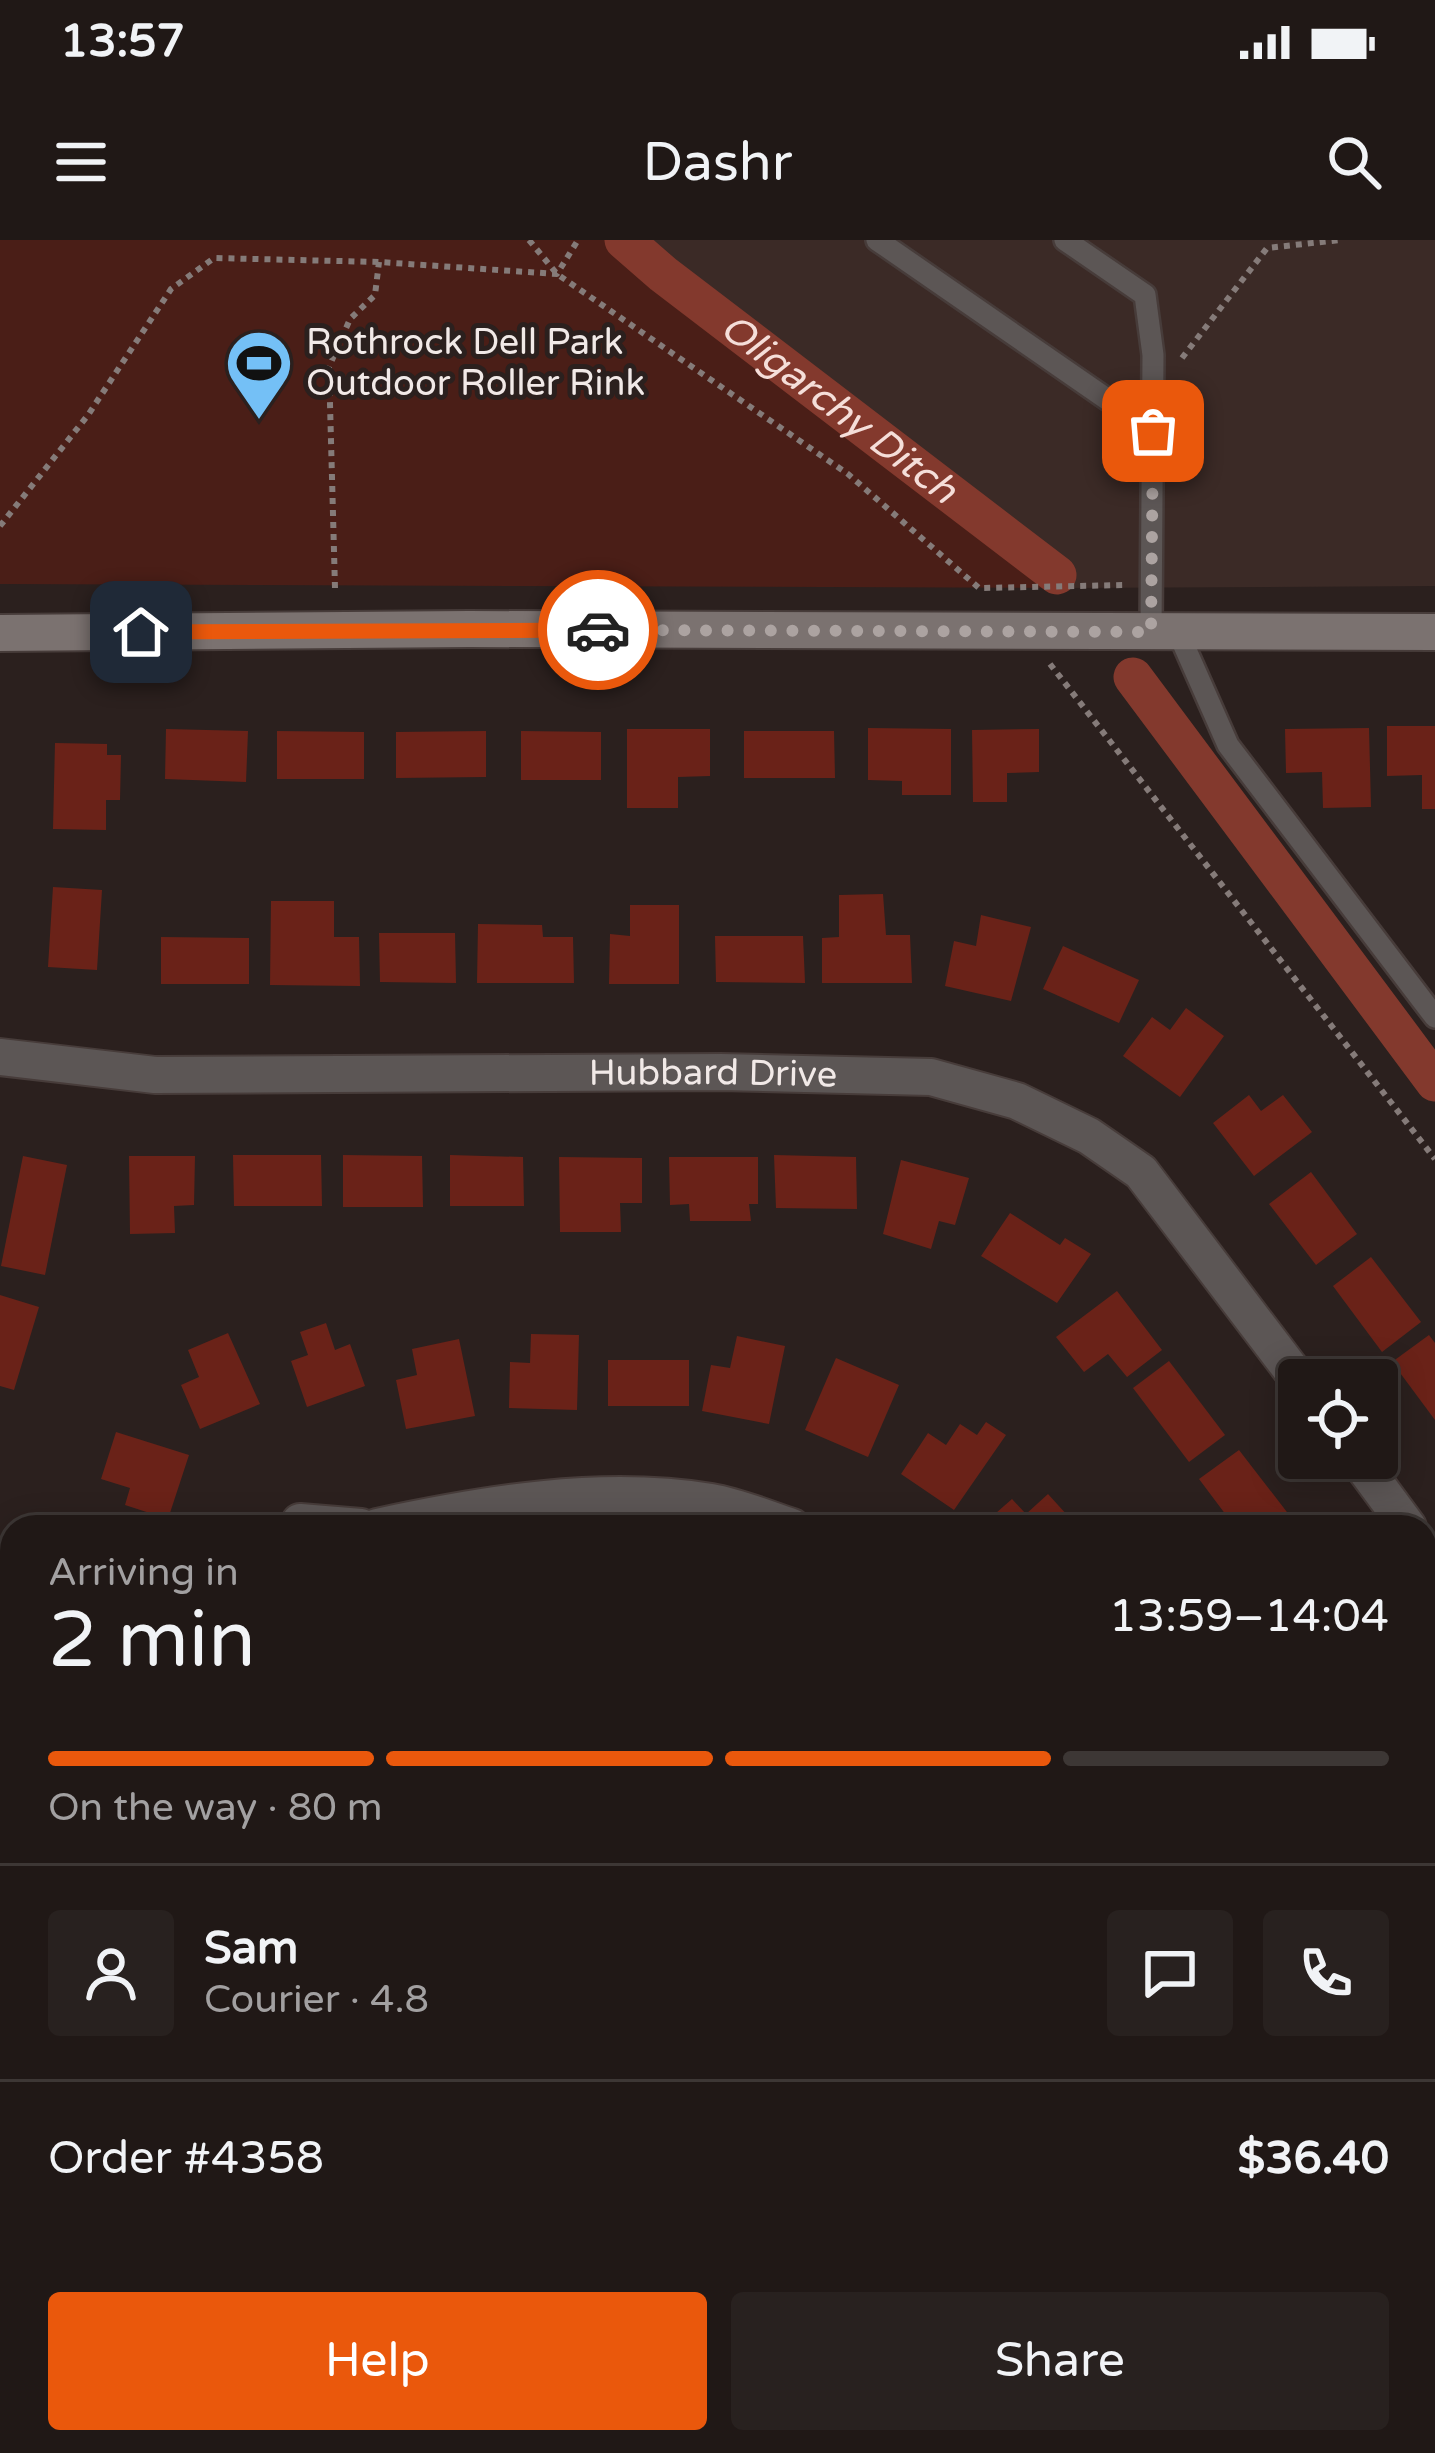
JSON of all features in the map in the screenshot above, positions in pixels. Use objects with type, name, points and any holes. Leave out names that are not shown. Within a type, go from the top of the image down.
[{"type":"street","points":[[0,633],[469,629],[1435,632]]},
{"type":"street","name":"Hubbard Drive","points":[[0,1057],[155,1075],[721,1072],[931,1077],[1017,1101],[1089,1136],[1141,1172],[1284,1359]]},
{"type":"street","points":[[1373,1479],[1399,1515]]},
{"type":"street","points":[[433,1515],[484,1504],[623,1497],[708,1502],[752,1515]]},
{"type":"lane","points":[[877,240],[1153,431]]},
{"type":"lane","points":[[1065,240],[1144,296],[1153,355],[1165,632],[1228,746],[1435,1017]]},
{"type":"path","points":[[0,526],[88,415],[171,290],[214,258],[379,262],[557,274],[578,240]]},
{"type":"path","points":[[1172,371],[1268,248],[1340,240]]},
{"type":"path","points":[[335,588],[329,367],[350,319],[375,296],[379,262]]},
{"type":"shaded area","points":[[0,240],[624,240],[1065,588],[0,584]]},
{"type":"shaded area","points":[[624,240],[1435,240],[1435,586],[1065,588]]},
{"type":"building","points":[[1387,726],[1435,726],[1435,809],[1422,809],[1422,775],[1387,776]]},
{"type":"building","points":[[868,728],[951,729],[951,795],[902,795],[902,781],[868,780]]},
{"type":"building","points":[[1369,728],[1371,807],[1323,808],[1322,772],[1286,773],[1285,729]]},
{"type":"building","points":[[166,729],[248,731],[246,782],[165,779]]},
{"type":"building","points":[[627,729],[710,729],[710,776],[678,777],[678,808],[627,808]]},
{"type":"building","points":[[1039,729],[1039,772],[1007,773],[1007,802],[973,802],[972,730]]},
{"type":"building","points":[[277,731],[364,732],[364,779],[277,779]]},
{"type":"building","points":[[486,731],[486,777],[396,778],[396,732]]},
{"type":"building","points":[[521,731],[601,732],[601,780],[521,780]]},
{"type":"building","points":[[744,731],[834,731],[835,778],[744,778]]},
{"type":"building","points":[[55,743],[107,744],[107,755],[121,755],[120,800],[106,800],[106,830],[53,829]]},
{"type":"building","points":[[53,887],[102,890],[97,970],[48,967]]},
{"type":"building","points":[[883,894],[886,935],[910,935],[912,983],[822,983],[822,938],[839,937],[839,895]]},
{"type":"building","points":[[271,901],[334,901],[334,937],[359,937],[360,986],[270,985]]},
{"type":"building","points":[[630,905],[679,905],[679,984],[609,984],[610,934],[630,936]]},
{"type":"building","points":[[981,915],[1031,927],[1011,1001],[945,986],[954,941],[976,946]]},
{"type":"building","points":[[478,924],[542,925],[543,937],[573,937],[574,983],[477,983]]},
{"type":"building","points":[[379,933],[455,933],[456,983],[380,982]]},
{"type":"building","points":[[715,936],[803,936],[805,983],[716,982]]},
{"type":"building","points":[[161,937],[249,938],[249,984],[161,984]]},
{"type":"building","points":[[1063,946],[1139,980],[1119,1023],[1043,989]]},
{"type":"building","points":[[1186,1008],[1224,1036],[1180,1097],[1123,1056],[1152,1017],[1170,1030]]},
{"type":"building","points":[[1249,1095],[1261,1111],[1283,1095],[1312,1132],[1254,1176],[1213,1123]]},
{"type":"building","points":[[233,1155],[321,1155],[322,1206],[234,1206]]},
{"type":"building","points":[[343,1155],[422,1156],[423,1207],[343,1207]]},
{"type":"building","points":[[450,1155],[523,1157],[524,1206],[450,1206]]},
{"type":"building","points":[[774,1155],[856,1157],[857,1209],[776,1208]]},
{"type":"building","points":[[23,1156],[67,1165],[45,1275],[1,1266]]},
{"type":"building","points":[[129,1156],[195,1156],[194,1205],[174,1206],[175,1233],[130,1234]]},
{"type":"building","points":[[559,1157],[642,1158],[642,1203],[620,1203],[621,1232],[560,1232]]},
{"type":"building","points":[[669,1157],[758,1157],[758,1204],[749,1204],[751,1221],[690,1221],[689,1204],[670,1205]]},
{"type":"building","points":[[901,1160],[969,1178],[955,1225],[939,1221],[931,1249],[883,1234]]},
{"type":"building","points":[[1311,1172],[1357,1234],[1316,1265],[1269,1204]]},
{"type":"building","points":[[1010,1213],[1060,1245],[1065,1238],[1091,1254],[1057,1303],[981,1256]]},
{"type":"building","points":[[1371,1257],[1421,1322],[1382,1352],[1333,1286]]},
{"type":"building","points":[[1117,1291],[1162,1350],[1127,1377],[1108,1354],[1084,1372],[1056,1337]]},
{"type":"building","points":[[0,1295],[39,1307],[14,1390],[0,1386]]},
{"type":"building","points":[[326,1323],[335,1350],[350,1344],[365,1386],[307,1407],[291,1361],[308,1355],[300,1332]]},
{"type":"building","points":[[228,1333],[260,1404],[200,1429],[181,1385],[199,1377],[188,1350]]},
{"type":"building","points":[[531,1334],[579,1335],[577,1410],[509,1408],[510,1362],[530,1363]]},
{"type":"building","points":[[1429,1335],[1435,1343],[1435,1420],[1398,1370],[1396,1359]]},
{"type":"building","points":[[737,1336],[785,1346],[769,1424],[702,1411],[711,1365],[730,1368]]},
{"type":"building","points":[[459,1339],[475,1416],[406,1429],[396,1380],[417,1375],[412,1349]]},
{"type":"building","points":[[836,1358],[899,1385],[868,1457],[805,1430]]},
{"type":"building","points":[[608,1360],[689,1360],[689,1406],[608,1406]]},
{"type":"building","points":[[1169,1361],[1225,1435],[1189,1462],[1133,1388]]},
{"type":"building","points":[[986,1422],[1006,1435],[954,1510],[901,1474],[928,1433],[946,1445],[960,1424],[977,1435]]},
{"type":"building","points":[[116,1432],[189,1455],[169,1515],[125,1505],[130,1488],[101,1479]]},
{"type":"building","points":[[1239,1450],[1289,1515],[1226,1515],[1199,1479]]},
{"type":"building","points":[[1048,1494],[1067,1515],[994,1515],[1012,1499],[1026,1514]]},
{"type":"waterway","name":"Oligarchy Ditch","points":[[624,240],[1057,575]]},
{"type":"waterway","name":"Oligarchy Ditch","points":[[1133,677],[1435,1082]]},
{"type":"way so far","points":[[598,630],[1151,632],[1153,431]]},
{"type":"place","name":"Rothrock Dell Park Outdoor Roller Rink","points":[[259,422]]},
{"type":"route","points":[[141,632],[598,630]]}]
